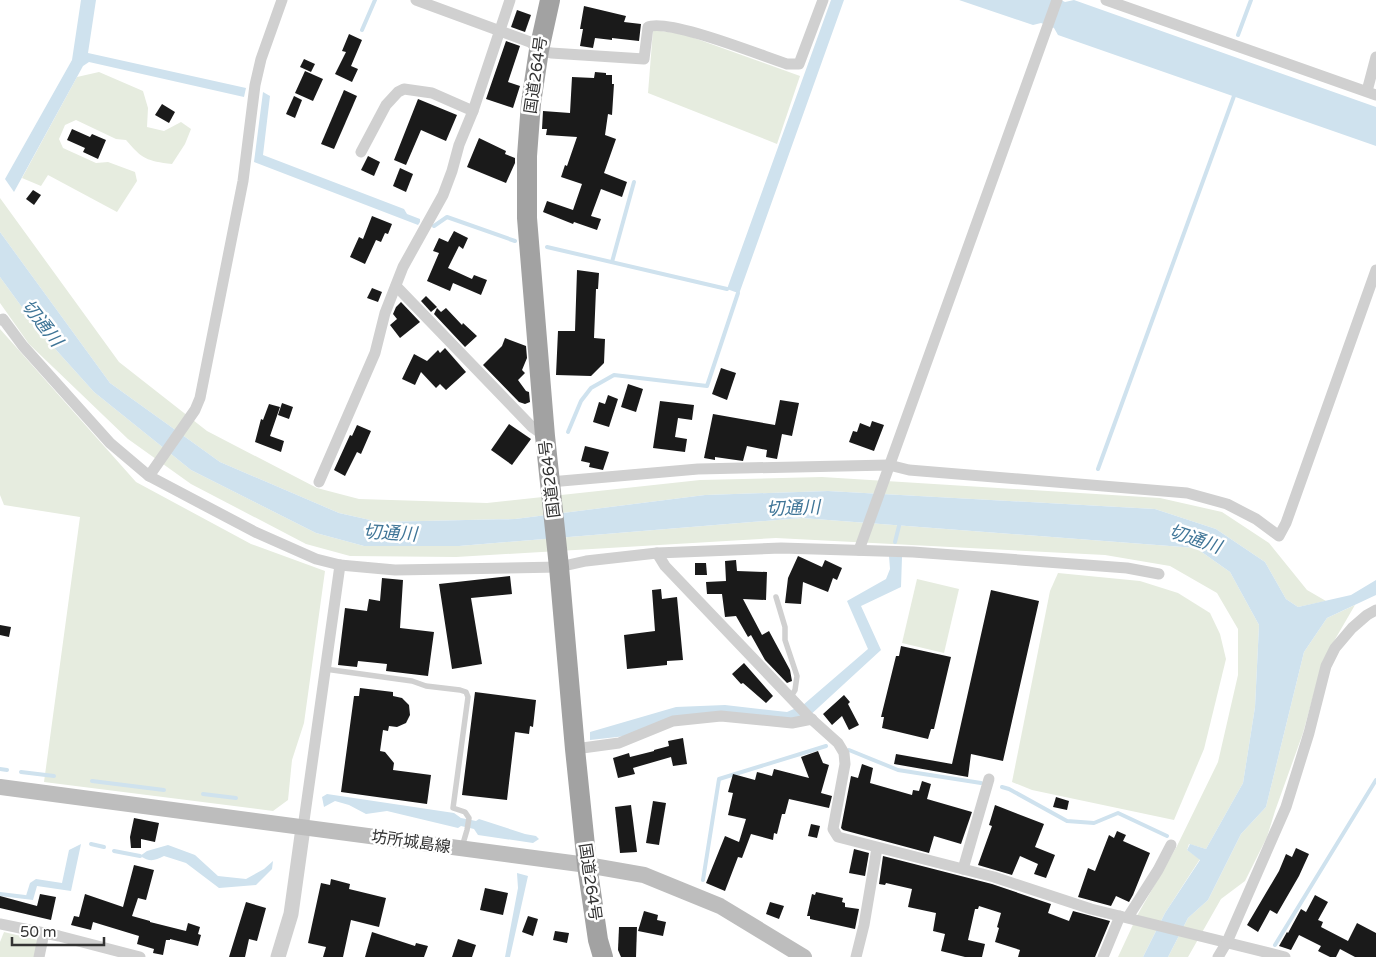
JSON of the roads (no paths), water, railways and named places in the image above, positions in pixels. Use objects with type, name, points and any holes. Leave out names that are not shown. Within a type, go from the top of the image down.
[{"type":"highway","name":"国道264号","points":[[550,0],[539,50],[531,103],[527,156],[527,218],[544,436],[559,563],[574,748],[586,865],[598,940],[603,957]]},
{"type":"main road","name":"坊所城島線","points":[[0,787],[586,865],[644,876],[720,906],[804,957]]},
{"type":"street","points":[[150,474],[192,415],[200,398],[243,180],[255,85],[261,59],[282,0]]},
{"type":"street","points":[[416,0],[530,42],[539,50],[551,54],[644,59],[648,27],[654,24],[679,28],[787,64],[799,64],[823,0]]},
{"type":"street","points":[[319,482],[375,353],[385,313],[403,267],[443,195],[459,145],[474,110],[510,0]]},
{"type":"street","points":[[860,548],[1057,0]]},
{"type":"street","points":[[1106,0],[1371,93],[1376,57]]},
{"type":"street","points":[[361,152],[386,105],[398,92],[404,89],[432,93],[474,110]]},
{"type":"street","points":[[550,482],[698,469],[888,468],[1187,493],[1227,504],[1256,519],[1278,536],[1286,523],[1376,270]]},
{"type":"street","points":[[396,286],[532,427],[544,436]]},
{"type":"street","points":[[0,320],[3,319],[22,346],[110,443],[150,474],[255,532],[316,559],[340,565],[395,570],[559,563],[657,553],[781,548],[860,548],[1127,568],[1159,574]]},
{"type":"street","points":[[657,553],[665,566],[810,718],[838,743],[844,753],[845,764],[833,829],[836,835],[877,848],[994,877],[1091,909],[1285,957]]},
{"type":"street","points":[[278,957],[291,914],[340,565]]},
{"type":"street","points":[[1218,957],[1286,807],[1326,666],[1335,648],[1352,628],[1376,610]]},
{"type":"street","points":[[574,748],[619,743],[673,721],[721,716],[792,723],[810,718]]},
{"type":"street","points":[[963,869],[988,779]]},
{"type":"street","points":[[1104,957],[1127,917],[1158,870],[1171,845]]},
{"type":"street","points":[[856,957],[864,925],[877,848]]},
{"type":"street","points":[[0,924],[140,957]]},
{"type":"street","points":[[39,957],[44,933]]},
{"type":"lane","points":[[776,597],[785,627],[785,640],[797,676],[793,700]]},
{"type":"lane","points":[[325,669],[412,680],[426,686],[466,692],[468,696],[453,808],[465,812],[469,818],[468,830],[461,849]]},
{"type":"water","points":[[81,0],[96,0],[88,53],[246,88],[244,97],[89,62],[83,66],[14,192],[5,179],[72,60]]},
{"type":"water","points":[[831,0],[844,0],[739,294],[727,289]]},
{"type":"water","points":[[959,0],[1061,0],[1065,2],[1074,0],[1376,107],[1376,146],[1058,35],[1054,28],[1041,23],[1033,25]]},
{"type":"water","points":[[263,92],[270,96],[263,155],[404,209],[407,214],[420,219],[418,225],[254,162]]},
{"type":"water","name":"切通川","points":[[0,232],[110,383],[220,462],[339,513],[379,522],[515,519],[705,495],[828,491],[1155,509],[1216,529],[1265,562],[1286,599],[1298,607],[1351,595],[1376,580],[1376,595],[1327,618],[1304,652],[1266,807],[1241,834],[1208,900],[1188,918],[1168,957],[1143,957],[1165,913],[1200,860],[1187,850],[1190,844],[1206,849],[1243,783],[1255,707],[1259,625],[1230,572],[1196,548],[802,518],[459,546],[364,546],[316,533],[191,470],[94,392],[40,332],[0,277]]},
{"type":"water","points":[[889,556],[902,557],[901,587],[861,606],[881,650],[807,718],[796,721],[721,712],[626,736],[590,740],[590,732],[676,707],[725,705],[787,712],[803,705],[868,649],[847,601],[886,579],[890,569]]},
{"type":"water","points":[[327,794],[454,813],[461,818],[476,821],[479,819],[536,836],[539,839],[533,843],[478,835],[474,829],[461,826],[458,828],[387,811],[366,814],[349,805],[335,801],[324,807],[322,797]]},
{"type":"water","points":[[81,844],[71,891],[37,886],[33,900],[25,899],[30,883],[36,879],[62,883],[69,850]]},
{"type":"water","points":[[168,845],[195,855],[218,876],[246,879],[264,869],[273,861],[272,869],[256,885],[219,888],[186,863],[164,856],[152,860],[140,856],[147,851]]},
{"type":"water","points":[[517,873],[528,876],[510,957],[505,957],[518,888]]},
{"type":"waterway","points":[[362,30],[375,0]]},
{"type":"waterway","points":[[1238,35],[1251,0]]},
{"type":"waterway","points":[[1098,469],[1234,96]]},
{"type":"waterway","points":[[612,262],[634,182]]},
{"type":"waterway","points":[[434,226],[447,217],[515,241]]},
{"type":"waterway","points":[[547,247],[727,289]]},
{"type":"waterway","points":[[568,432],[581,401],[591,388],[614,375],[707,386],[738,293]]},
{"type":"waterway","points":[[895,542],[900,522]]},
{"type":"waterway","points":[[703,880],[719,779],[826,746]]},
{"type":"waterway","points":[[849,750],[898,770],[981,783]]},
{"type":"waterway","points":[[0,769],[7,770]]},
{"type":"waterway","points":[[21,772],[54,776]]},
{"type":"waterway","points":[[1275,945],[1376,780]]},
{"type":"waterway","points":[[92,781],[164,790]]},
{"type":"waterway","points":[[1002,787],[1067,821],[1094,823],[1118,813],[1167,836]]},
{"type":"waterway","points":[[203,794],[236,798]]},
{"type":"waterway","points":[[91,844],[104,847]]},
{"type":"waterway","points":[[114,851],[140,856]]},
{"type":"waterway","points":[[0,894],[25,897]]}]
